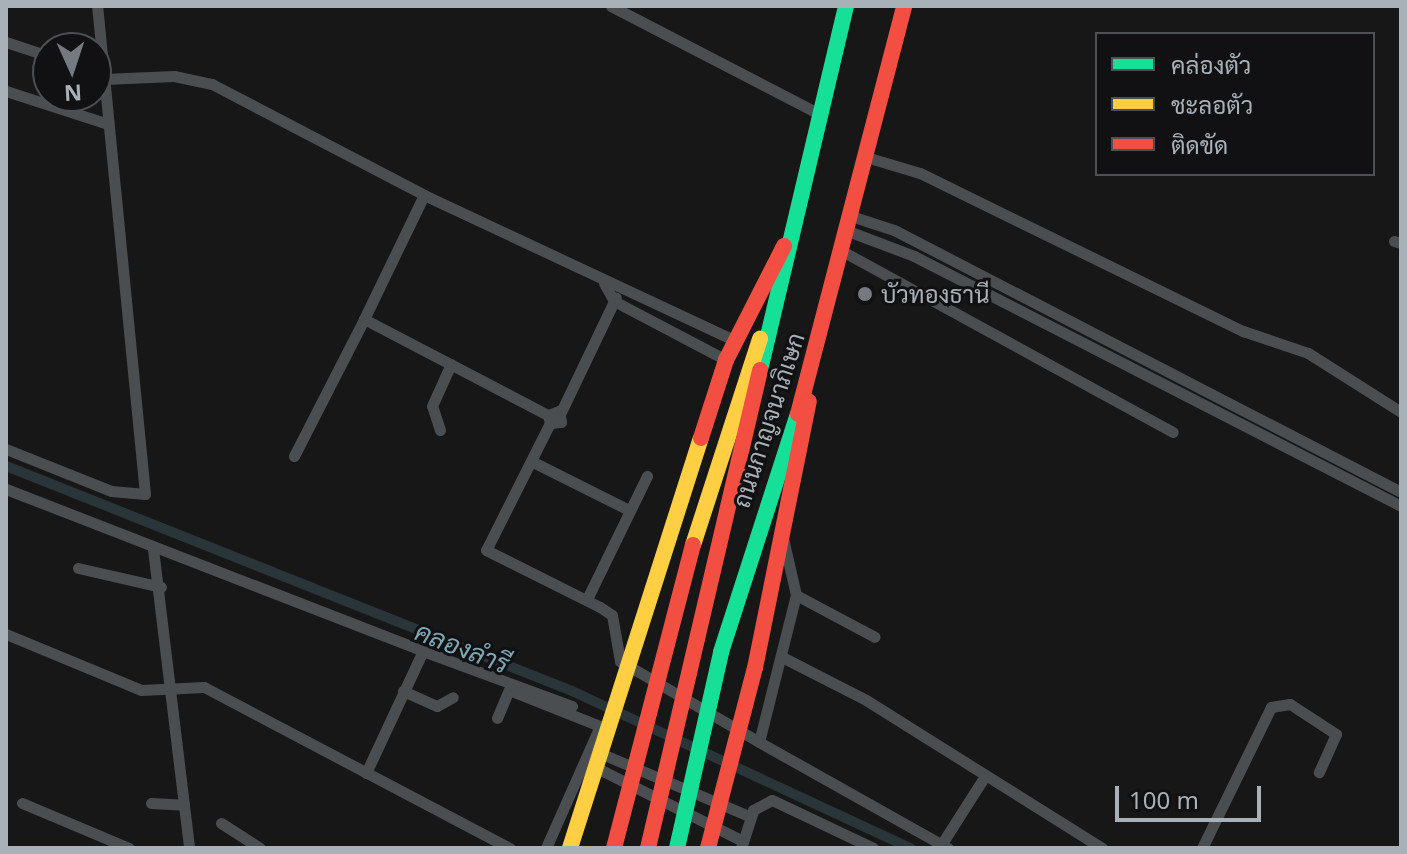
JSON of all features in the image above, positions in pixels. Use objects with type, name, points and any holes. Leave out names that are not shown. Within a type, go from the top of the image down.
[{"type":"main road","name":"ถนนกาญจนาภิเษก","points":[[648,848],[697,637],[739,476],[766,323],[784,246],[846,6]]},
{"type":"main road","name":"ถนนกาญจนาภิเษก","points":[[678,841],[721,652],[813,369],[904,6]]},
{"type":"main road","points":[[570,848],[592,788],[726,360],[784,246]]},
{"type":"main road","points":[[614,848],[669,620],[766,323]]},
{"type":"main road","points":[[708,848],[755,668],[813,369]]},
{"type":"street","points":[[97,6],[99,32]]},
{"type":"street","points":[[611,6],[819,114]]},
{"type":"street","points":[[6,42],[32,51]]},
{"type":"street","points":[[112,73],[174,76],[212,84],[424,195],[604,283],[622,283],[734,340]]},
{"type":"street","points":[[6,91],[105,123]]},
{"type":"street","points":[[6,449],[111,491],[145,494],[104,112]]},
{"type":"street","points":[[866,157],[933,179],[1254,337],[1308,353],[1401,412]]},
{"type":"street","points":[[294,456],[424,195]]},
{"type":"street","points":[[849,224],[894,230],[1401,492]]},
{"type":"street","points":[[849,224],[1401,506]]},
{"type":"street","points":[[842,251],[1173,432]]},
{"type":"street","points":[[604,283],[614,301],[726,360]]},
{"type":"street","points":[[622,283],[561,412],[549,419],[533,462],[486,550],[587,599],[612,615],[620,661],[945,846],[985,776]]},
{"type":"street","points":[[662,326],[670,307]]},
{"type":"street","points":[[364,319],[549,419]]},
{"type":"street","points":[[440,430],[432,406],[451,364]]},
{"type":"street","points":[[533,462],[629,510]]},
{"type":"street","points":[[587,599],[647,476]]},
{"type":"street","points":[[6,489],[153,549],[572,706]]},
{"type":"street","points":[[767,747],[796,595],[782,534]]},
{"type":"street","points":[[153,549],[161,587],[176,805],[189,848]]},
{"type":"street","points":[[78,568],[161,587]]},
{"type":"street","points":[[796,595],[875,637]]},
{"type":"street","points":[[6,634],[151,690],[204,687],[510,848]]},
{"type":"street","points":[[366,773],[423,651]]},
{"type":"street","points":[[784,658],[866,700],[1102,848]]},
{"type":"street","points":[[403,691],[437,706],[453,697]]},
{"type":"street","points":[[497,718],[503,693],[514,692],[599,724],[586,762],[546,848]]},
{"type":"street","points":[[1202,848],[1271,707],[1290,704],[1336,734],[1319,772]]},
{"type":"street","points":[[591,749],[749,816]]},
{"type":"street","points":[[586,762],[742,844],[749,816],[764,801],[781,801],[873,848]]},
{"type":"street","points":[[22,803],[129,848]]},
{"type":"street","points":[[151,803],[176,805]]},
{"type":"street","points":[[221,823],[260,848]]},
{"type":"waterway","name":"คลองลำรี","points":[[6,466],[572,691],[911,848]]},
{"type":"traffic: fast","points":[[760,370],[846,6]]},
{"type":"traffic: fast","points":[[677,848],[721,652],[798,414]]},
{"type":"traffic: slow","points":[[693,545],[760,339]]},
{"type":"traffic: slow","points":[[570,848],[701,438]]},
{"type":"traffic: jam","points":[[798,414],[904,6]]},
{"type":"traffic: jam","points":[[701,438],[726,360],[784,246]]},
{"type":"traffic: jam","points":[[648,848],[760,370]]},
{"type":"traffic: jam","points":[[708,848],[755,668],[809,401]]},
{"type":"traffic: jam","points":[[614,848],[693,545]]},
{"type":"place","name":"บัวทองธานี","points":[[865,294]]}]
